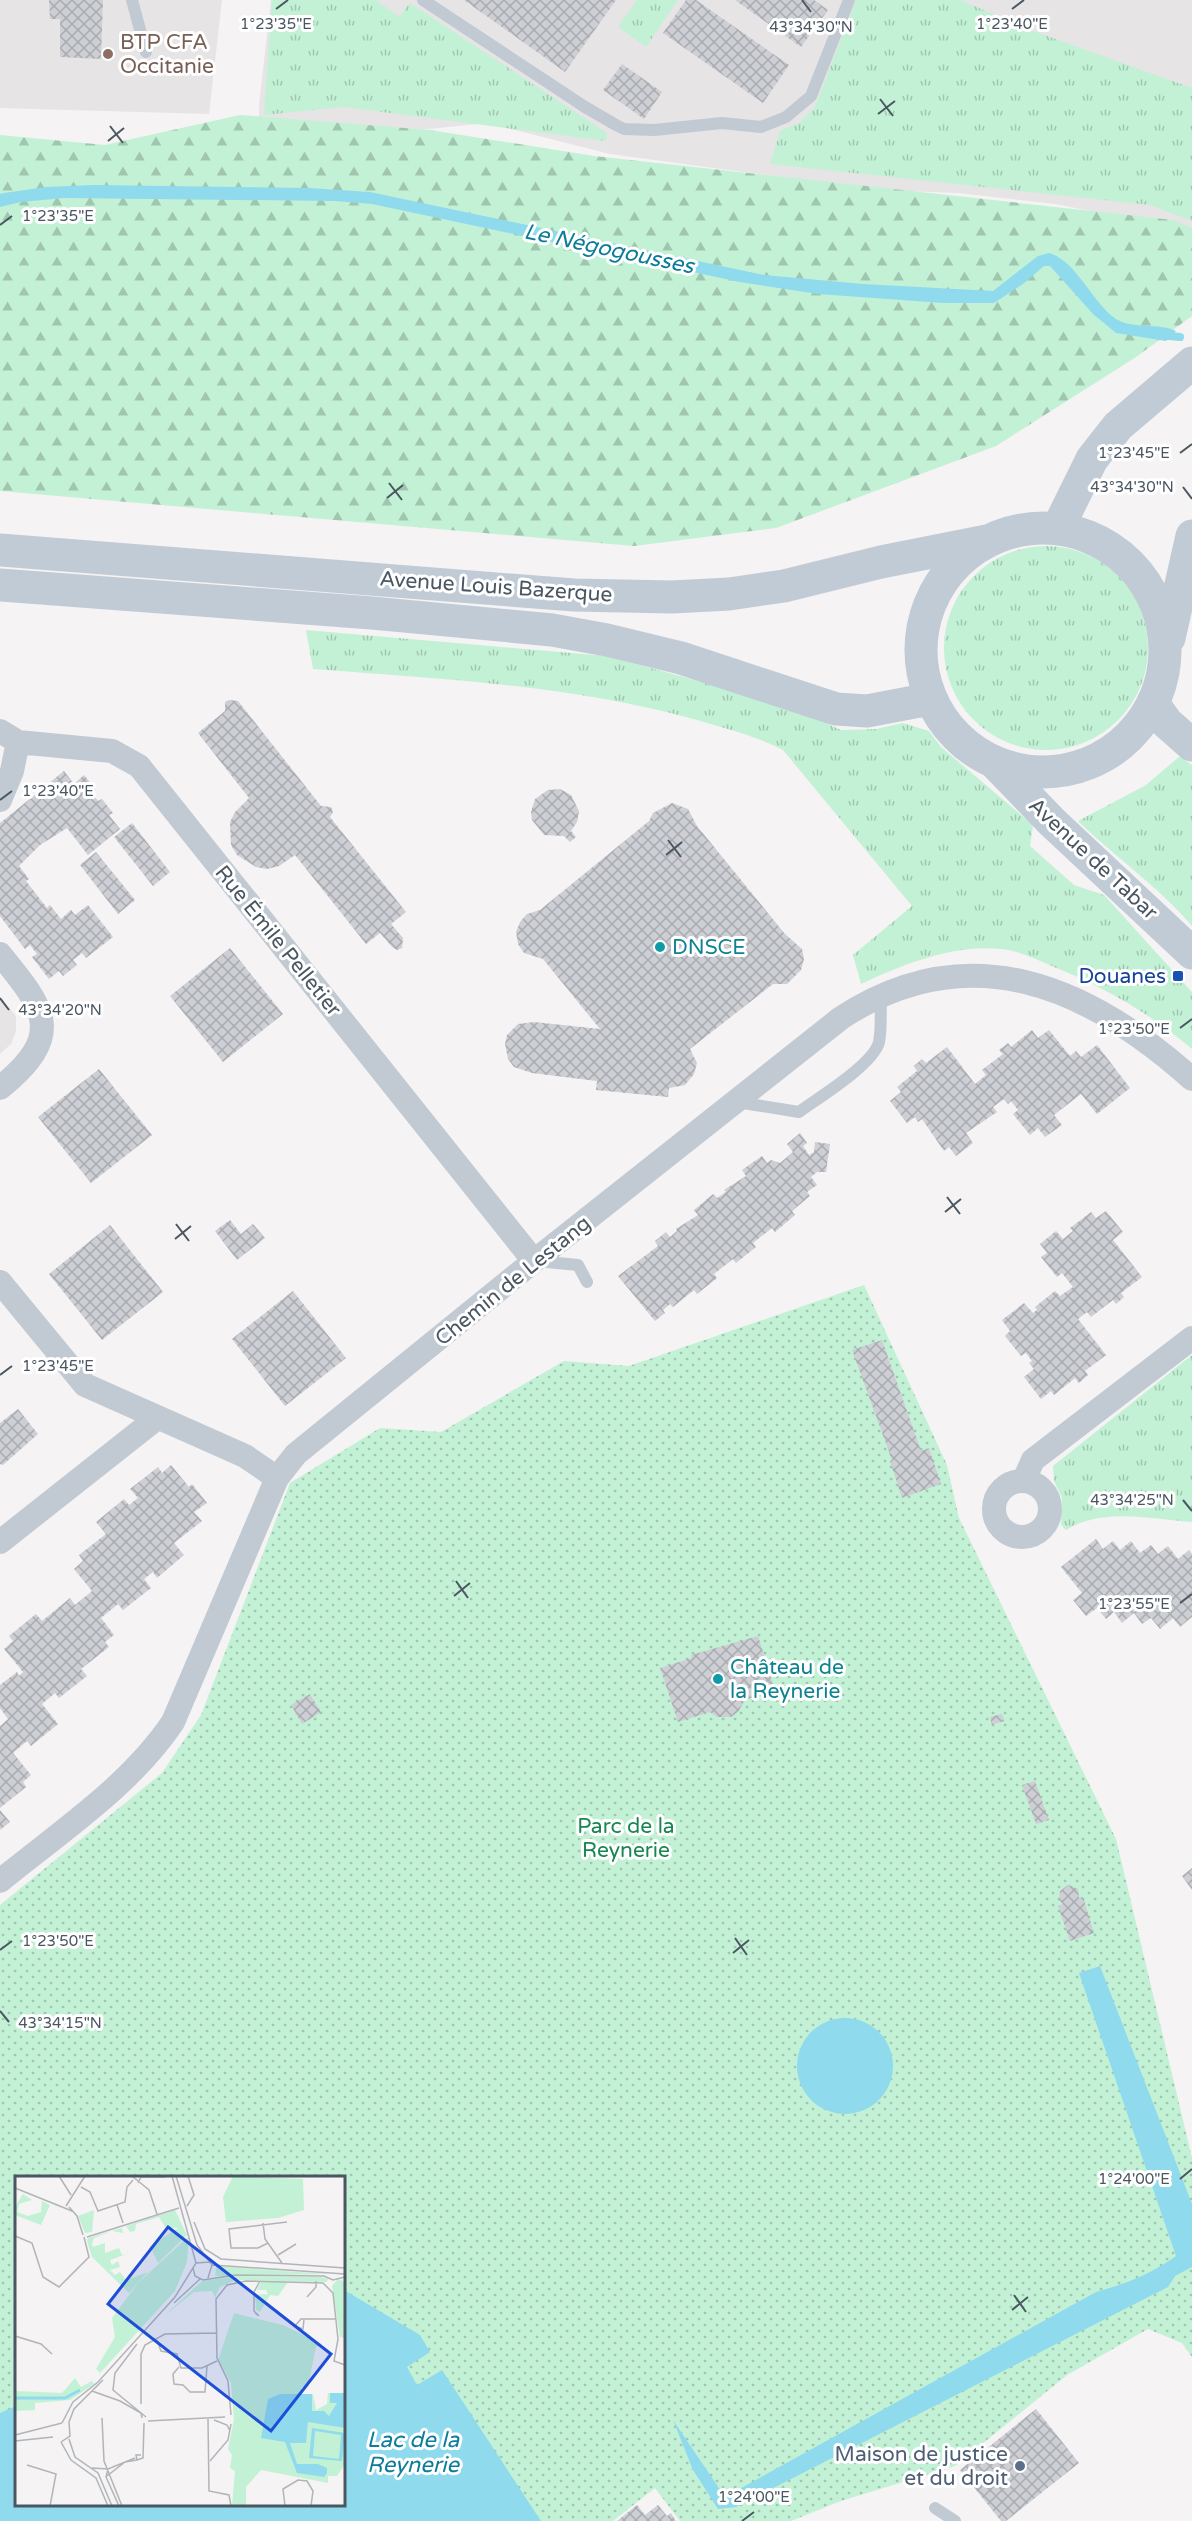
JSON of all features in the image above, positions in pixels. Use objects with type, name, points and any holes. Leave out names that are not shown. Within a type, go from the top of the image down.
[{"type":"main road","points":[[1058,528],[1090,462],[1118,426],[1192,363]]},
{"type":"main road","points":[[1165,664],[1165,637],[1159,610],[1147,585],[1136,571],[1109,547],[1084,535],[1058,528],[1034,528],[1009,532],[987,541],[965,555],[946,574],[923,621],[920,648],[922,674],[930,699],[954,733],[969,748],[996,764],[1025,772],[1054,773],[1084,766],[1110,753],[1133,734],[1154,705],[1165,664],[1177,595],[1192,536]]},
{"type":"main road","name":"Avenue Louis Bazerque","points":[[0,550],[574,595],[672,597],[729,594],[784,586],[881,562],[987,541]]},
{"type":"main road","name":"Avenue Louis Bazerque","points":[[0,585],[372,613],[552,630],[607,640],[681,658],[836,709],[867,711],[930,699]]},
{"type":"main road","points":[[1154,705],[1167,723],[1192,745]]},
{"type":"main road","name":"Avenue de Tabar","points":[[996,764],[1052,822],[1192,953]]},
{"type":"street","name":"Rue Émile Pelletier","points":[[0,800],[12,771],[9,737],[112,752],[139,766],[534,1261]]},
{"type":"street","points":[[0,954],[28,988],[38,1005],[42,1021],[41,1038],[36,1053],[28,1064],[0,1088]]},
{"type":"street","name":"Chemin de Lestang","points":[[0,1881],[142,1763],[159,1743],[173,1722],[277,1478],[296,1454],[534,1261],[841,1018],[881,994],[911,984],[941,978],[1010,977],[1036,983],[1078,999],[1111,1018],[1169,1058],[1192,1079]]},
{"type":"street","points":[[0,1282],[85,1385],[245,1456],[277,1478]]},
{"type":"street","points":[[1024,1480],[1033,1460],[1192,1338]]},
{"type":"street","points":[[0,1542],[157,1418]]},
{"type":"lane","points":[[132,0],[146,52]]},
{"type":"lane","points":[[423,0],[624,129],[654,130],[722,123],[761,127],[786,117],[811,96],[849,0]]},
{"type":"lane","points":[[737,1102],[799,1112],[830,1089],[870,1058],[879,1043],[881,994]]},
{"type":"lane","points":[[534,1261],[578,1265],[587,1282]]},
{"type":"lane","points":[[935,2508],[955,2521]]},
{"type":"shaded area","name":"BTP CFA Occitanie","points":[[0,0],[222,0],[209,114],[0,108]]},
{"type":"shaded area","points":[[271,0],[1192,0],[1192,231],[1055,204],[958,193],[877,190],[610,154],[487,123],[400,132],[259,127],[259,105]]},
{"type":"shaded area","points":[[0,997],[16,1016],[16,1031],[11,1044],[0,1054]]},
{"type":"green space","points":[[272,0],[376,0],[399,17],[410,3],[607,133],[606,141],[344,107],[264,115]]},
{"type":"green space","points":[[637,0],[678,0],[646,47],[618,27]]},
{"type":"green space","points":[[856,0],[960,0],[1036,32],[1192,88],[1192,221],[1150,205],[770,164],[780,131],[799,123],[815,107]]},
{"type":"green space","points":[[240,115],[430,130],[594,156],[1173,220],[1192,228],[1192,316],[1136,357],[996,446],[776,528],[634,546],[0,491],[0,135],[105,145]]},
{"type":"green space","points":[[1046,546],[1066,548],[1094,558],[1111,569],[1125,583],[1140,609],[1146,628],[1148,648],[1146,668],[1136,696],[1125,713],[1111,727],[1085,742],[1066,748],[1046,750],[1026,748],[998,738],[981,727],[967,713],[952,687],[946,668],[944,648],[946,628],[956,600],[967,583],[981,569],[1007,554],[1026,548]]},
{"type":"green space","points":[[306,630],[606,656],[717,686],[809,715],[841,730],[876,729],[903,723],[929,731],[941,747],[1033,825],[1030,846],[1074,885],[1104,895],[1192,992],[1192,1049],[1144,1013],[1109,993],[1073,975],[1009,950],[984,948],[929,957],[861,984],[853,955],[912,906],[783,750],[773,745],[741,733],[650,708],[555,691],[410,676],[313,669]]},
{"type":"green space","points":[[1180,756],[1192,765],[1192,926],[1151,885],[1078,821],[1146,785]]},
{"type":"green space","name":"Parc de la Reynerie","points":[[864,1285],[947,1465],[959,1518],[1116,1839],[1192,2158],[1192,2357],[1182,2343],[1148,2329],[1067,2375],[955,2466],[841,2501],[791,2521],[680,2521],[655,2488],[613,2521],[0,2521],[0,1905],[162,1773],[201,1715],[290,1483],[380,1428],[441,1432],[564,1361],[629,1366]]},
{"type":"green space","points":[[1192,1355],[1192,1522],[1128,1516],[1111,1517],[1080,1523],[1066,1530],[1061,1525],[1062,1498],[1054,1481],[1053,1466]]},
{"type":"water","points":[[94,185],[309,188],[370,192],[764,275],[863,284],[993,291],[1038,256],[1049,253],[1068,264],[1116,319],[1130,324],[1169,328],[1176,331],[1166,341],[1116,333],[1093,314],[1050,266],[1044,266],[1023,284],[994,303],[943,303],[818,294],[740,282],[372,204],[335,201],[64,198],[21,202],[0,207],[0,194],[4,193],[46,187]]},
{"type":"water","points":[[1100,1966],[1192,2204],[1192,2267],[1175,2276],[1168,2287],[736,2507],[718,2509],[693,2470],[673,2420],[725,2497],[1096,2292],[1138,2278],[1176,2256],[1079,1973]]},
{"type":"water","points":[[845,2018],[863,2022],[879,2032],[889,2048],[893,2066],[889,2084],[879,2100],[863,2110],[845,2114],[827,2110],[811,2100],[801,2084],[797,2066],[801,2048],[811,2032],[827,2022]]},
{"type":"water","name":"Lac de la Reynerie","points":[[345,2291],[420,2335],[430,2352],[407,2367],[417,2385],[442,2370],[541,2521],[0,2521],[0,2413],[15,2406],[15,2506],[345,2506]]},
{"type":"building","points":[[49,0],[103,0],[101,59],[60,57],[60,19],[50,19]]},
{"type":"building","points":[[464,0],[616,0],[565,72]]},
{"type":"building","points":[[686,0],[696,0],[789,65],[763,103],[663,33]]},
{"type":"building","points":[[735,0],[814,0],[828,10],[801,47]]},
{"type":"building","points":[[622,64],[662,92],[644,119],[603,90]]},
{"type":"building","points":[[238,701],[321,806],[331,807],[333,812],[330,817],[406,912],[391,924],[403,938],[402,948],[397,950],[392,947],[380,933],[366,944],[295,855],[279,866],[267,869],[256,867],[237,855],[231,845],[230,822],[235,812],[249,798],[198,733],[225,711],[225,702]]},
{"type":"building","points":[[64,771],[74,784],[84,775],[96,790],[92,793],[98,801],[102,799],[113,813],[109,815],[120,829],[88,855],[67,828],[40,845],[19,866],[29,879],[26,881],[47,908],[50,905],[61,919],[71,910],[75,915],[88,905],[113,937],[86,958],[82,953],[73,960],[77,965],[63,976],[59,971],[49,979],[32,957],[37,954],[30,945],[25,949],[0,916],[0,823],[41,790],[44,794],[53,788],[49,783]]},
{"type":"building","points":[[560,789],[571,795],[579,811],[577,822],[571,831],[576,837],[570,842],[564,836],[544,835],[532,820],[531,812],[535,799],[548,790]]},
{"type":"building","name":"DNSCE","points":[[672,803],[688,809],[697,826],[785,934],[802,949],[804,959],[801,970],[787,984],[773,984],[690,1049],[697,1063],[694,1074],[685,1085],[669,1088],[668,1097],[596,1090],[597,1081],[532,1073],[514,1067],[508,1059],[505,1044],[507,1035],[518,1024],[534,1022],[600,1029],[543,959],[524,953],[518,944],[516,932],[520,922],[527,914],[540,910],[649,821],[653,813]]},
{"type":"building","points":[[132,823],[170,872],[153,886],[114,837]]},
{"type":"building","points":[[96,852],[135,900],[118,914],[80,865]]},
{"type":"building","points":[[230,948],[283,1014],[223,1062],[170,996]]},
{"type":"building","points":[[1032,1030],[1038,1038],[1049,1030],[1070,1056],[1076,1051],[1081,1057],[1097,1045],[1130,1088],[1097,1114],[1081,1094],[1054,1115],[1062,1125],[1045,1137],[1038,1128],[1030,1135],[1013,1114],[1018,1110],[1011,1101],[1008,1104],[1004,1099],[993,1107],[997,1112],[966,1133],[973,1143],[956,1156],[949,1147],[944,1151],[922,1119],[918,1122],[915,1117],[907,1123],[890,1101],[901,1092],[897,1087],[917,1071],[914,1066],[922,1059],[926,1063],[947,1047],[975,1084],[986,1075],[982,1070],[1003,1054],[999,1050],[1008,1043],[1011,1047]]},
{"type":"building","points":[[99,1069],[152,1135],[91,1183],[38,1117]]},
{"type":"building","points":[[800,1133],[807,1143],[803,1146],[809,1155],[814,1152],[815,1142],[830,1144],[826,1172],[817,1172],[811,1177],[817,1185],[807,1192],[810,1196],[792,1211],[795,1215],[775,1232],[772,1228],[753,1243],[756,1247],[736,1263],[733,1259],[714,1274],[717,1278],[697,1294],[694,1290],[673,1307],[670,1304],[663,1310],[665,1313],[655,1321],[618,1276],[658,1246],[655,1241],[666,1232],[670,1237],[677,1231],[676,1229],[698,1215],[694,1210],[713,1194],[717,1198],[726,1192],[724,1190],[746,1176],[742,1170],[762,1156],[767,1163],[771,1160],[780,1163],[793,1152],[787,1144]]},
{"type":"building","points":[[1106,1211],[1123,1232],[1113,1240],[1142,1277],[1121,1293],[1124,1297],[1116,1304],[1113,1300],[1091,1317],[1087,1312],[1078,1319],[1106,1355],[1085,1371],[1088,1375],[1079,1383],[1075,1378],[1054,1395],[1051,1391],[1041,1399],[1024,1377],[1034,1369],[1029,1363],[1032,1361],[1026,1353],[1021,1356],[1005,1336],[1010,1331],[1002,1320],[1024,1303],[1033,1313],[1037,1310],[1035,1307],[1055,1291],[1060,1296],[1073,1287],[1062,1273],[1057,1277],[1041,1257],[1047,1253],[1040,1244],[1056,1231],[1063,1239],[1073,1231],[1070,1228],[1091,1212],[1096,1218]]},
{"type":"building","points":[[230,1220],[241,1234],[253,1224],[265,1238],[237,1260],[215,1231]]},
{"type":"building","points":[[110,1225],[163,1292],[102,1340],[49,1274]]},
{"type":"building","points":[[293,1291],[346,1358],[285,1406],[232,1339]]},
{"type":"building","points":[[882,1340],[921,1451],[929,1448],[941,1484],[902,1498],[890,1461],[892,1460],[852,1350]]},
{"type":"building","points":[[18,1409],[38,1434],[3,1465],[0,1464],[0,1423]]},
{"type":"building","points":[[171,1465],[189,1487],[192,1484],[207,1503],[194,1512],[202,1521],[174,1543],[184,1555],[157,1578],[153,1572],[144,1579],[151,1588],[123,1610],[118,1604],[101,1618],[114,1635],[105,1642],[109,1647],[81,1669],[87,1676],[59,1698],[55,1693],[42,1704],[58,1724],[31,1746],[27,1741],[13,1753],[31,1775],[23,1782],[26,1787],[0,1808],[0,1726],[8,1719],[0,1708],[0,1685],[17,1672],[19,1676],[23,1672],[4,1649],[13,1641],[9,1636],[36,1614],[42,1621],[70,1598],[75,1605],[92,1591],[74,1569],[83,1561],[79,1555],[106,1534],[96,1522],[124,1499],[129,1505],[138,1498],[130,1489],[158,1467],[162,1473]]},
{"type":"building","points":[[1096,1539],[1103,1549],[1113,1541],[1120,1550],[1131,1541],[1140,1553],[1151,1545],[1158,1554],[1168,1546],[1178,1559],[1189,1550],[1192,1554],[1192,1617],[1180,1627],[1173,1618],[1160,1629],[1151,1618],[1142,1624],[1134,1613],[1122,1623],[1114,1612],[1106,1619],[1097,1608],[1086,1616],[1073,1600],[1082,1593],[1061,1567]]},
{"type":"building","name":"Château de la Reynerie","points":[[758,1636],[775,1690],[745,1700],[738,1712],[731,1717],[717,1717],[710,1712],[678,1722],[660,1668],[692,1658],[691,1655]]},
{"type":"building","points":[[310,1694],[321,1712],[302,1724],[291,1705]]},
{"type":"building","points":[[1002,1714],[1004,1721],[992,1725],[990,1717]]},
{"type":"building","points":[[1035,1781],[1049,1820],[1036,1824],[1022,1785]]},
{"type":"building","points":[[0,1810],[10,1822],[0,1830]]},
{"type":"building","points":[[1192,1868],[1192,1890],[1182,1876]]},
{"type":"building","points":[[1068,1885],[1078,1889],[1079,1898],[1083,1897],[1094,1933],[1070,1941],[1058,1906],[1063,1904],[1059,1900],[1060,1891]]},
{"type":"building","name":"Maison de justice et du droit","points":[[1036,2409],[1079,2463],[1006,2521],[1001,2521],[960,2470]]},
{"type":"building","points":[[637,2505],[645,2515],[658,2505],[667,2516],[671,2513],[676,2521],[617,2521]]},
{"type":"waterway","name":"Le Négogousses","points":[[1159,335],[1180,337]]},
{"type":"place","name":"BTP CFA Occitanie","points":[[108,54]]},
{"type":"place","name":"DNSCE","points":[[660,947]]},
{"type":"place","name":"Douanes","points":[[1178,976]]},
{"type":"place","name":"Château de la Reynerie","points":[[718,1679]]},
{"type":"place","name":"Maison de justice et du droit","points":[[1020,2466]]}]
